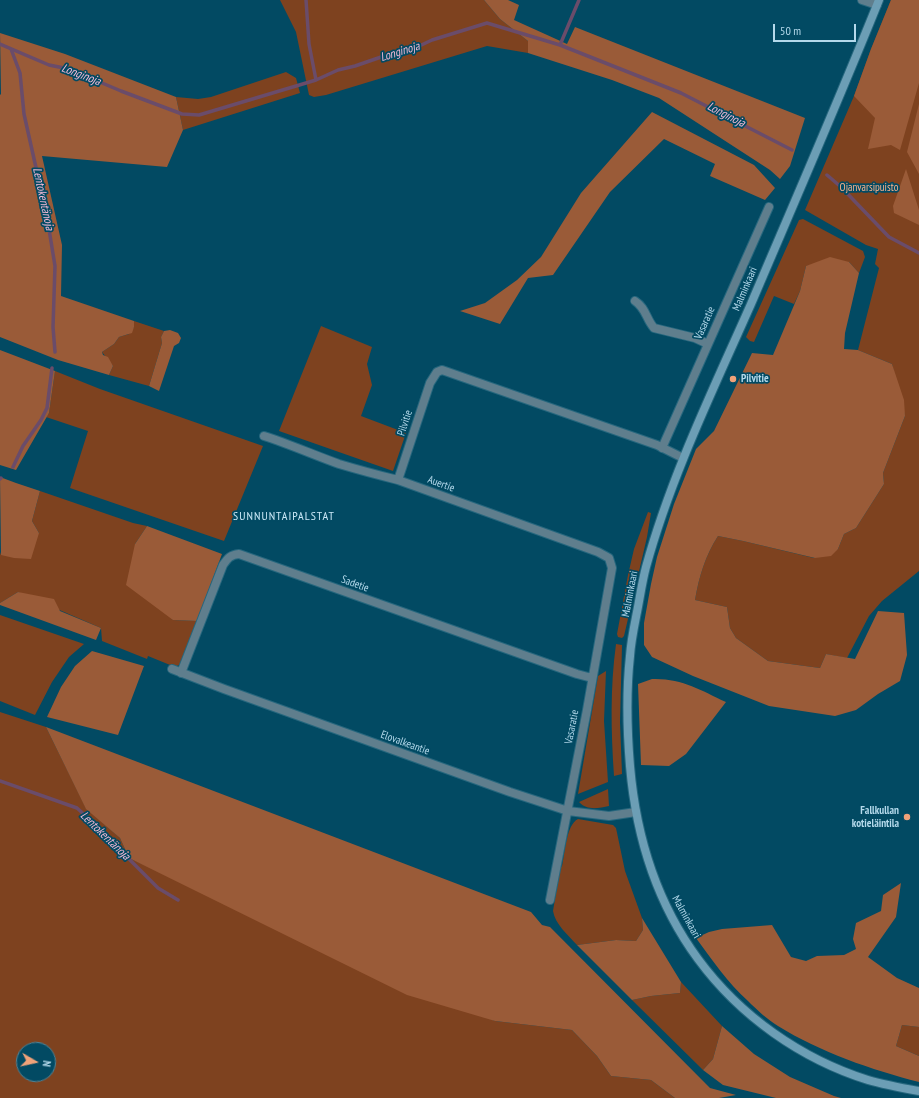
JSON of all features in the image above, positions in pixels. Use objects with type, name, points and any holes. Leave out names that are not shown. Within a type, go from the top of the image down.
[{"type":"main road","name":"Malminkaari","points":[[878,3],[807,173],[683,458],[663,510],[645,570],[630,656],[628,733],[631,777],[636,812],[646,857],[672,917],[694,954],[708,973],[744,1011],[769,1030],[817,1059],[845,1072],[871,1081],[919,1091]]},
{"type":"street","points":[[862,0],[878,3]]},
{"type":"street","name":"Vasaratie","points":[[662,448],[769,207]]},
{"type":"street","points":[[635,301],[644,309],[650,324],[654,328],[695,338],[708,344]]},
{"type":"street","name":"Pilvitie","points":[[398,480],[430,383],[437,372],[442,370],[662,448],[683,458]]},
{"type":"street","name":"Auertie","points":[[264,436],[337,463],[374,475],[398,480],[602,554],[609,558]]},
{"type":"street","name":"Sadetie","points":[[181,673],[223,565],[227,558],[232,555],[239,554],[556,667],[592,678]]},
{"type":"street","name":"Vasaratie","points":[[550,900],[568,811],[612,568],[609,558]]},
{"type":"street","name":"Elovalkeantie","points":[[172,669],[224,690],[510,792],[568,811],[609,816],[636,812]]},
{"type":"green space","points":[[280,0],[484,0],[500,19],[528,41],[528,53],[487,46],[326,95],[314,97],[309,95],[296,32]]},
{"type":"green space","name":"Ojanvarsipuisto","points":[[891,0],[919,0],[919,571],[882,601],[869,616],[847,658],[826,654],[820,668],[768,661],[736,638],[730,628],[727,607],[695,600],[698,583],[709,551],[718,536],[814,558],[838,549],[844,534],[856,528],[884,484],[883,473],[905,416],[892,364],[858,350],[879,268],[875,264],[878,249],[866,245],[805,210],[854,96]]},
{"type":"green space","points":[[286,72],[296,78],[300,93],[183,130],[176,97],[198,99],[211,97]]},
{"type":"green space","points":[[803,219],[863,251],[865,257],[859,273],[849,262],[806,266],[800,291],[794,304],[774,296],[754,342],[750,341],[746,337],[799,220]]},
{"type":"green space","points":[[134,321],[164,331],[161,337],[162,343],[149,386],[109,375],[113,366],[102,352],[114,344],[119,337],[129,334],[134,327]]},
{"type":"green space","points":[[321,326],[372,347],[367,364],[372,385],[361,416],[406,433],[393,471],[279,431]]},
{"type":"green space","points":[[55,371],[100,389],[263,446],[224,541],[70,488],[88,431],[46,417],[49,413]]},
{"type":"green space","points":[[40,491],[133,523],[147,526],[135,544],[173,620],[197,621],[181,664],[175,667],[148,656],[147,659],[102,641],[101,628],[18,592],[0,603],[0,552],[1,555],[39,533],[32,521]]},
{"type":"green space","points":[[648,512],[651,513],[647,537],[624,636],[622,638],[618,637],[617,634],[628,575],[634,549]]},
{"type":"green space","points":[[0,615],[84,644],[69,657],[52,682],[35,715],[0,701]]},
{"type":"green space","points":[[616,644],[622,645],[620,722],[622,774],[614,776],[612,710]]},
{"type":"green space","points":[[606,671],[604,721],[608,782],[578,794],[598,676]]},
{"type":"green space","points":[[0,712],[46,727],[86,808],[120,838],[129,858],[495,1021],[572,1030],[597,1056],[611,1076],[651,1080],[675,1098],[0,1098]]},
{"type":"green space","points":[[608,789],[609,806],[589,808],[579,802]]},
{"type":"green space","points":[[578,819],[613,825],[616,828],[625,871],[642,918],[643,930],[636,941],[616,940],[577,945],[562,929],[554,916],[553,911],[560,868],[562,866],[568,833],[574,822]]},
{"type":"green space","points":[[681,982],[722,1026],[713,1059],[703,1070],[632,1000],[651,996],[680,993]]},
{"type":"green space","points":[[902,1025],[919,1027],[919,1056],[896,1046]]},
{"type":"shaded area","points":[[484,0],[508,0],[519,5],[514,20],[567,44],[575,27],[805,118],[790,166],[780,179],[770,170],[659,98],[612,80],[528,53],[528,41],[500,19]]},
{"type":"shaded area","points":[[891,0],[919,0],[919,83],[900,150],[891,145],[868,149],[875,118],[854,96]]},
{"type":"shaded area","points":[[0,33],[65,54],[176,97],[183,130],[167,167],[42,156],[62,245],[61,296],[134,321],[132,333],[119,337],[114,344],[102,352],[103,355],[108,357],[113,366],[109,375],[58,360],[0,337]]},
{"type":"shaded area","points":[[919,104],[919,174],[907,152]]},
{"type":"shaded area","points":[[652,112],[754,165],[775,188],[765,200],[710,176],[715,164],[664,139],[610,192],[553,275],[528,278],[500,324],[460,311],[485,303],[517,280],[541,257],[581,193]]},
{"type":"shaded area","points":[[906,169],[919,210],[919,225],[894,213],[893,206]]},
{"type":"shaded area","points":[[830,257],[849,262],[859,273],[845,333],[844,349],[858,350],[892,364],[904,400],[905,416],[883,473],[884,484],[856,528],[844,534],[838,549],[831,556],[815,558],[718,536],[709,551],[703,567],[695,600],[727,607],[730,628],[736,638],[768,661],[820,668],[826,654],[855,659],[878,611],[904,613],[907,655],[900,681],[878,694],[856,710],[835,716],[769,706],[693,676],[652,657],[644,645],[644,623],[657,557],[674,504],[696,449],[714,431],[752,353],[773,355],[800,291],[806,266]]},
{"type":"shaded area","points":[[170,330],[178,333],[181,338],[179,343],[174,346],[159,391],[149,386],[162,343],[161,337],[164,331]]},
{"type":"shaded area","points":[[0,350],[55,371],[49,413],[16,470],[0,465]]},
{"type":"shaded area","points":[[0,477],[40,491],[32,521],[39,533],[31,559],[14,558],[1,555]]},
{"type":"shaded area","points":[[147,526],[222,554],[197,621],[173,620],[126,585],[135,544]]},
{"type":"shaded area","points":[[18,592],[54,599],[60,611],[101,628],[96,640],[0,605],[0,603]]},
{"type":"shaded area","points":[[92,651],[144,666],[118,735],[47,717],[61,687],[75,666]]},
{"type":"shaded area","points":[[652,679],[673,680],[699,689],[726,702],[686,754],[669,766],[641,765],[638,684]]},
{"type":"shaded area","points":[[46,727],[531,912],[542,925],[550,927],[710,1088],[736,1095],[719,1098],[675,1098],[651,1080],[611,1076],[597,1056],[572,1030],[495,1021],[407,995],[129,858],[120,838],[86,809]]},
{"type":"shaded area","points":[[901,883],[896,917],[868,957],[897,978],[919,988],[919,1027],[902,1025],[896,1046],[919,1056],[919,1082],[865,1066],[829,1052],[774,1024],[734,987],[720,971],[696,938],[709,932],[722,929],[772,925],[791,957],[806,961],[817,956],[844,955],[856,949],[853,939],[856,923],[881,911],[883,895]]},
{"type":"shaded area","points":[[642,918],[681,982],[680,993],[651,996],[632,1000],[577,945],[616,940],[636,941],[643,930]]},
{"type":"shaded area","points":[[722,1026],[754,1054],[790,1077],[841,1098],[776,1098],[723,1085],[703,1070],[713,1059]]},
{"type":"waterway","points":[[306,0],[309,44],[316,80]]},
{"type":"waterway","points":[[560,45],[579,0]]},
{"type":"waterway","name":"Longinoja","points":[[0,44],[49,65],[69,69],[121,91],[182,114],[199,115],[316,80],[338,70],[415,48],[432,40],[487,23],[560,45],[681,93],[792,150]]},
{"type":"waterway","name":"Lentokentänoja","points":[[11,49],[20,73],[24,114],[47,217],[55,266],[53,327],[55,352]]},
{"type":"waterway","name":"Longinoja","points":[[827,175],[841,187],[889,237],[919,253]]},
{"type":"waterway","name":"Lentokentänoja","points":[[13,467],[23,446],[41,420],[47,408],[52,368]]},
{"type":"waterway","name":"Lentokentänoja","points":[[0,781],[77,808],[158,888],[178,900]]},
{"type":"place","name":"Pilvitie","points":[[733,379]]},
{"type":"place","name":"Fallkullan kotieläintila","points":[[907,817]]},
{"type":"district","name":"SUNNUNTAIPALSTAT","points":[[284,517]]}]
